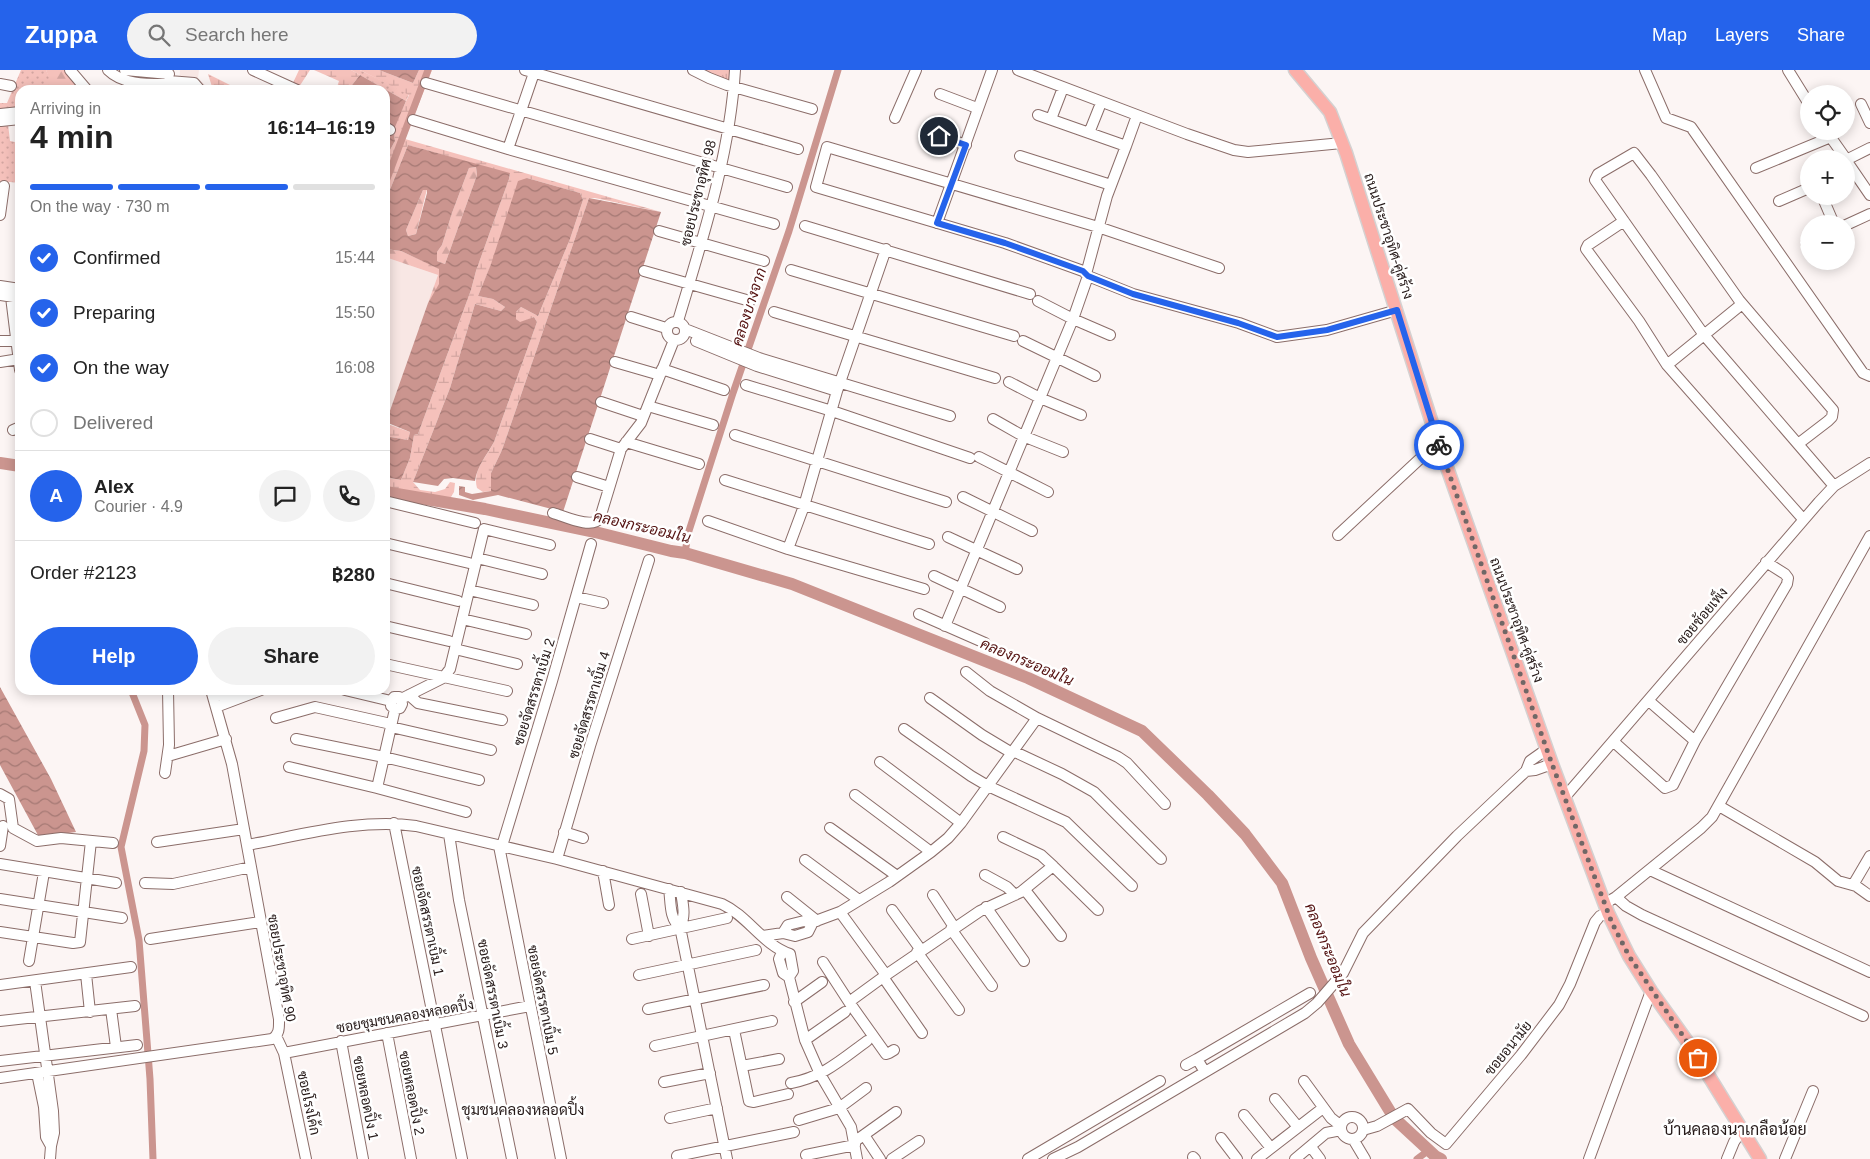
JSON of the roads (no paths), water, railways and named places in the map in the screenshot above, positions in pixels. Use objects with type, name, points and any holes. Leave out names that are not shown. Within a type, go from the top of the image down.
[{"type":"main road","name":"ถนนประชาอุทิศ-คู่สร้าง","points":[[1295,70],[1330,112],[1342,143],[1438,442],[1564,798],[1606,909],[1629,956],[1651,991],[1689,1044],[1760,1159]]},
{"type":"street","points":[[70,70],[83,85]]},
{"type":"street","points":[[108,70],[124,80],[138,83],[169,80]]},
{"type":"street","points":[[125,70],[169,80],[194,82],[196,85]]},
{"type":"street","points":[[253,70],[286,85]]},
{"type":"street","points":[[693,70],[708,78],[734,87],[812,109]]},
{"type":"street","name":"ซอยประชาอุทิศ 98","points":[[682,329],[689,284],[720,169],[728,129],[736,70]]},
{"type":"street","points":[[895,118],[916,70]]},
{"type":"street","points":[[937,223],[992,70]]},
{"type":"street","points":[[1018,70],[1160,125],[1234,150],[1248,152],[1342,143]]},
{"type":"street","points":[[1645,70],[1666,118],[1691,127],[1863,373],[1870,376]]},
{"type":"street","points":[[1788,70],[1800,89]]},
{"type":"street","points":[[508,149],[531,71],[798,149]]},
{"type":"street","points":[[426,83],[787,187]]},
{"type":"street","points":[[0,84],[11,86]]},
{"type":"street","points":[[1051,119],[1061,92]]},
{"type":"street","points":[[940,94],[977,108]]},
{"type":"street","points":[[1861,104],[1870,123]]},
{"type":"street","points":[[1088,133],[1099,108]]},
{"type":"street","points":[[0,114],[15,112]]},
{"type":"street","points":[[1038,114],[1126,146]]},
{"type":"street","points":[[0,121],[15,120]]},
{"type":"street","points":[[413,120],[508,149],[774,224]]},
{"type":"street","points":[[945,626],[1073,319],[1087,275],[1098,227],[1135,121]]},
{"type":"street","points":[[926,131],[966,145]]},
{"type":"street","points":[[1756,168],[1816,140]]},
{"type":"street","points":[[1219,268],[1098,227],[827,147],[816,187],[1005,243],[1083,271],[1087,275],[1133,294],[1238,323],[1277,337],[1327,330],[1397,310]]},
{"type":"street","points":[[1855,158],[1870,148]]},
{"type":"street","points":[[1798,444],[1828,421],[1832,417],[1833,410],[1742,304],[1634,153],[1598,174],[1595,178],[1704,335],[1834,486]]},
{"type":"street","points":[[1020,156],[1112,185]]},
{"type":"street","points":[[1855,174],[1870,194]]},
{"type":"street","points":[[0,215],[4,186]]},
{"type":"street","points":[[1779,201],[1800,192]]},
{"type":"street","points":[[1855,220],[1870,214]]},
{"type":"street","points":[[1624,221],[1588,245],[1586,249],[1639,321],[1667,365],[1803,519]]},
{"type":"street","points":[[805,226],[886,249],[1034,297],[1073,319],[1110,335]]},
{"type":"street","points":[[659,232],[764,261]]},
{"type":"street","points":[[788,549],[804,506],[839,387],[886,249]]},
{"type":"street","points":[[791,270],[1018,338],[1095,376]]},
{"type":"street","points":[[644,271],[750,301]]},
{"type":"street","points":[[0,286],[15,288]]},
{"type":"street","points":[[0,295],[15,298]]},
{"type":"street","points":[[1667,365],[1742,304]]},
{"type":"street","points":[[774,312],[995,378]]},
{"type":"street","points":[[630,317],[666,328]]},
{"type":"street","points":[[666,328],[671,322],[682,329],[758,362],[839,387],[950,416]]},
{"type":"street","points":[[666,328],[668,336],[674,340]]},
{"type":"street","points":[[553,513],[591,524],[598,522],[624,446],[639,427],[674,340],[678,340],[682,329]]},
{"type":"street","points":[[0,341],[15,341]]},
{"type":"street","points":[[0,362],[15,360]]},
{"type":"street","points":[[615,362],[661,372],[724,390]]},
{"type":"street","points":[[1009,382],[1040,398],[1081,415]]},
{"type":"street","points":[[746,385],[974,458],[1048,492]]},
{"type":"street","points":[[601,402],[643,416]]},
{"type":"street","points":[[648,406],[713,425]]},
{"type":"street","points":[[993,419],[1024,436],[1063,452]]},
{"type":"street","points":[[735,435],[946,502]]},
{"type":"street","points":[[590,440],[699,464]]},
{"type":"street","points":[[1338,535],[1438,442]]},
{"type":"street","name":"ซอยช้อยเพ็ง","points":[[1564,798],[1614,742],[1803,519],[1834,486],[1870,463]]},
{"type":"street","points":[[578,477],[609,487]]},
{"type":"street","points":[[725,480],[929,544]]},
{"type":"street","points":[[963,498],[1032,531]]},
{"type":"street","points":[[390,502],[475,523]]},
{"type":"street","points":[[708,521],[788,549],[924,589]]},
{"type":"street","points":[[377,788],[391,726],[399,701],[443,678],[450,669],[452,645],[462,619],[473,561],[484,529],[550,545]]},
{"type":"street","points":[[1606,909],[1616,897],[1699,830],[1712,817],[1870,536]]},
{"type":"street","points":[[948,537],[1016,569]]},
{"type":"street","points":[[390,544],[542,574]]},
{"type":"street","name":"ซอยจัดสรรตาเบิ้ม 2","points":[[500,846],[552,681],[591,544]]},
{"type":"street","name":"ซอยจัดสรรตาเบิ้ม 4","points":[[557,858],[649,560]]},
{"type":"street","points":[[1614,742],[1665,788],[1673,785],[1695,741],[1787,584],[1788,578],[1785,574],[1766,562]]},
{"type":"street","points":[[934,576],[1000,607]]},
{"type":"street","points":[[390,584],[458,601]]},
{"type":"street","points":[[469,590],[533,605]]},
{"type":"street","points":[[576,597],[603,604]]},
{"type":"street","points":[[919,614],[986,643]]},
{"type":"street","points":[[462,619],[526,634]]},
{"type":"street","points":[[390,627],[517,664]]},
{"type":"street","points":[[390,665],[507,692]]},
{"type":"street","points":[[966,672],[990,691],[1037,718],[1118,757],[1127,763],[1165,804]]},
{"type":"street","points":[[165,773],[168,756],[168,695]]},
{"type":"street","points":[[214,698],[231,695]]},
{"type":"street","points":[[370,695],[502,720]]},
{"type":"street","name":"ซอยประชาอุทิศ 90","points":[[0,1078],[272,1039],[279,1031],[279,1019],[244,829],[226,739],[214,698]]},
{"type":"street","points":[[930,698],[982,735],[1013,752],[1062,774],[1094,792],[1161,858]]},
{"type":"street","points":[[1649,701],[1695,741]]},
{"type":"street","points":[[276,718],[315,707],[491,750]]},
{"type":"street","points":[[762,936],[783,933],[788,925],[804,920],[815,921],[843,916],[859,900],[931,852],[948,838],[961,823],[1037,718]]},
{"type":"street","points":[[904,729],[960,770],[988,786],[1066,822],[1132,886]]},
{"type":"street","points":[[168,756],[226,739]]},
{"type":"street","points":[[296,739],[384,757],[479,780]]},
{"type":"street","points":[[1054,1143],[1057,1157],[1305,1013],[1317,1003],[1343,973],[1363,933],[1457,836],[1526,771],[1530,761],[1547,749]]},
{"type":"street","points":[[880,762],[961,823]]},
{"type":"street","points":[[1526,771],[1552,764]]},
{"type":"street","points":[[289,767],[466,812]]},
{"type":"street","points":[[0,794],[9,799],[13,828]]},
{"type":"street","points":[[855,795],[931,852]]},
{"type":"street","points":[[1719,806],[1815,862],[1838,881],[1853,885],[1870,896]]},
{"type":"street","points":[[247,845],[346,827],[394,823],[557,858],[681,892],[731,908],[782,952],[790,954],[793,971],[789,977],[805,1040],[820,1074],[851,1128],[857,1159]]},
{"type":"street","name":"ซอยจัดสรรตาเบิ้ม 1","points":[[394,823],[462,1159]]},
{"type":"street","points":[[0,846],[1,826],[13,828],[37,841],[61,838],[113,843]]},
{"type":"street","points":[[830,828],[897,876]]},
{"type":"street","points":[[157,842],[244,829]]},
{"type":"street","points":[[564,832],[583,838]]},
{"type":"street","name":"ซอยจัดสรรตาเบิ้ม 3","points":[[448,834],[459,900],[512,1159]]},
{"type":"street","points":[[1003,837],[1041,855],[1098,910]]},
{"type":"street","points":[[0,932],[78,944],[82,936],[91,841]]},
{"type":"street","name":"ซอยจัดสรรตาเบิ้ม 5","points":[[500,846],[561,1159]]},
{"type":"street","points":[[1853,885],[1870,856]]},
{"type":"street","points":[[806,860],[859,900]]},
{"type":"street","points":[[0,864],[116,883]]},
{"type":"street","points":[[849,1002],[953,928],[986,907],[1020,893],[1053,866]]},
{"type":"street","points":[[145,883],[173,884],[251,867]]},
{"type":"street","points":[[1650,870],[1870,972]]},
{"type":"street","points":[[29,961],[44,872]]},
{"type":"street","points":[[604,872],[609,905]]},
{"type":"street","points":[[986,875],[1020,893],[1062,936]]},
{"type":"street","points":[[669,889],[674,923],[680,928]]},
{"type":"street","points":[[681,892],[684,914],[680,928],[686,965],[727,1159]]},
{"type":"street","points":[[641,894],[649,936]]},
{"type":"street","points":[[933,895],[992,986]]},
{"type":"street","points":[[787,897],[815,921]]},
{"type":"street","points":[[1616,897],[1626,906],[1642,915],[1863,1016]]},
{"type":"street","points":[[0,899],[122,918]]},
{"type":"street","points":[[986,907],[1024,961]]},
{"type":"street","name":"ซอยอนามัย","points":[[1363,1130],[1384,1122],[1408,1109],[1431,1133],[1446,1144],[1553,1014],[1570,984],[1595,922],[1606,909]]},
{"type":"street","points":[[892,910],[959,1010]]},
{"type":"street","points":[[843,916],[922,1034]]},
{"type":"street","points":[[632,939],[727,918]]},
{"type":"street","points":[[150,939],[260,922]]},
{"type":"street","points":[[639,975],[756,950]]},
{"type":"street","points":[[823,962],[886,1054],[894,1050]]},
{"type":"street","points":[[0,985],[131,967]]},
{"type":"street","points":[[86,974],[90,1012]]},
{"type":"street","points":[[35,981],[44,1055],[42,1072],[48,1111],[54,1133],[50,1159]]},
{"type":"street","points":[[794,1002],[822,982]]},
{"type":"street","points":[[648,1009],[764,985]]},
{"type":"street","points":[[1589,1159],[1651,991]]},
{"type":"street","points":[[1186,1065],[1310,993]]},
{"type":"street","points":[[0,1022],[135,1006]]},
{"type":"street","name":"ซอยชุมชนคลองหลอดปิ้ง","points":[[284,1053],[530,1006]]},
{"type":"street","points":[[111,1009],[116,1046]]},
{"type":"street","points":[[1283,1009],[1291,1022]]},
{"type":"street","points":[[805,1040],[845,1012]]},
{"type":"street","points":[[655,1046],[772,1021]]},
{"type":"street","points":[[734,1030],[749,1101],[788,1094]]},
{"type":"street","name":"ซอยหลอดปิ้ง 2","points":[[387,1033],[411,1159]]},
{"type":"street","points":[[1243,1033],[1251,1045]]},
{"type":"street","name":"ซอยโรงโค้ก","points":[[276,1036],[284,1053],[306,1159]]},
{"type":"street","name":"ซอยหลอดปิ้ง 1","points":[[341,1041],[364,1159]]},
{"type":"street","points":[[791,1083],[808,1080],[820,1074],[867,1041]]},
{"type":"street","points":[[0,1061],[137,1045]]},
{"type":"street","points":[[742,1066],[780,1059]]},
{"type":"street","points":[[1197,1059],[1205,1072]]},
{"type":"street","points":[[664,1082],[710,1073]]},
{"type":"street","points":[[1028,1159],[1160,1080]]},
{"type":"street","points":[[1304,1081],[1323,1108],[1341,1128],[1345,1136],[1353,1139],[1365,1159]]},
{"type":"street","points":[[798,1120],[839,1108],[866,1088]]},
{"type":"street","points":[[1785,1159],[1813,1092]]},
{"type":"street","points":[[1275,1098],[1298,1127]]},
{"type":"street","points":[[1123,1102],[1132,1115]]},
{"type":"street","points":[[670,1118],[717,1108]]},
{"type":"street","points":[[1257,1159],[1323,1108]]},
{"type":"street","points":[[806,1155],[854,1144],[864,1134],[896,1112]]},
{"type":"street","points":[[1244,1115],[1271,1148]]},
{"type":"street","points":[[1295,1159],[1326,1133],[1341,1128],[1345,1119],[1356,1117],[1361,1121],[1363,1130],[1359,1137],[1353,1139]]},
{"type":"street","points":[[1727,1159],[1741,1130]]},
{"type":"street","points":[[677,1156],[794,1132]]},
{"type":"street","points":[[864,1134],[880,1159]]},
{"type":"street","points":[[1220,1138],[1236,1159]]},
{"type":"street","points":[[892,1159],[905,1155],[919,1141]]},
{"type":"street","points":[[1311,1147],[1320,1159]]},
{"type":"water","points":[[379,70],[419,70],[413,83]]},
{"type":"water","points":[[360,75],[378,85],[352,85]]},
{"type":"water","points":[[390,92],[406,101],[395,127],[390,125]]},
{"type":"water","points":[[390,133],[394,135],[395,141],[390,150]]},
{"type":"water","points":[[408,145],[510,173],[471,290],[418,434],[414,435],[410,458],[401,480],[390,478],[390,437],[408,440],[410,432],[390,424],[390,411],[428,303],[439,284],[439,269],[401,251],[390,250],[390,190]],"holes":[[[476,167],[477,175],[445,264],[437,261],[437,252],[442,245],[469,168]],[[423,190],[427,190],[416,234],[408,236],[406,230]]]},
{"type":"water","points":[[527,178],[580,193],[583,200],[570,239],[538,316],[521,307],[516,312],[516,319],[520,322],[534,317],[537,322],[494,442],[480,465],[475,481],[453,478],[444,479],[438,486],[413,482],[450,388],[475,304],[501,311],[505,307],[493,299],[478,296],[491,264],[518,181]]},
{"type":"water","points":[[589,198],[661,212],[563,512],[498,495],[473,500],[459,495],[459,486],[465,487],[465,492],[472,494],[491,491],[491,473],[502,450]]},
{"type":"water","points":[[0,687],[51,779],[76,832],[39,837],[0,765]]},
{"type":"waterway","points":[[390,171],[428,70]]},
{"type":"waterway","name":"คลองบางจาก","points":[[685,553],[688,534],[733,393],[789,231],[838,70]]},
{"type":"waterway","points":[[0,463],[15,465]]},
{"type":"waterway","name":"คลองกระออมใน","points":[[390,493],[485,509],[599,533],[685,553],[792,584],[1028,678],[1142,731],[1245,834],[1282,883],[1311,958],[1349,1044],[1394,1118],[1435,1156],[1441,1159]]},
{"type":"waterway","points":[[133,695],[145,725],[144,751],[121,847],[139,940],[150,1079],[153,1159]]},
{"type":"waterway","points":[[1417,1159],[1429,1150]]},
{"type":"district","name":"ชุมชนคลองหลอดปิ้ง","points":[[523,1110]]},
{"type":"district","name":"บ้านคลองนาเกลือน้อย","points":[[1735,1129]]}]
